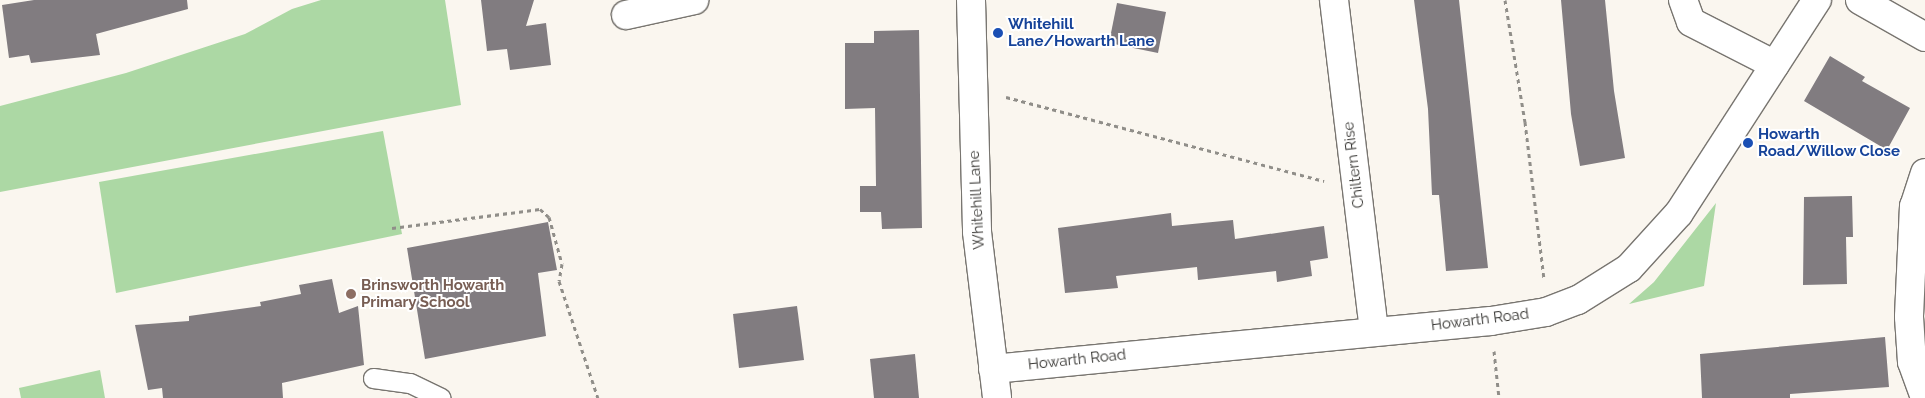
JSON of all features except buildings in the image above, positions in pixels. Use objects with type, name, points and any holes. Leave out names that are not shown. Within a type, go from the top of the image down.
[{"type":"street","points":[[626,16],[694,0]]},
{"type":"street","name":"Whitehill Lane","points":[[971,0],[972,88],[978,240],[997,398]]},
{"type":"street","name":"Chiltern Rise","points":[[1334,0],[1374,331]]},
{"type":"street","points":[[1682,0],[1691,22],[1775,65]]},
{"type":"street","name":"Howarth Road","points":[[993,369],[1491,321],[1546,312],[1607,285],[1651,245],[1710,169],[1818,0]]},
{"type":"street","points":[[1860,0],[1925,37]]},
{"type":"street","points":[[1925,173],[1914,215],[1909,317],[1912,362],[1925,397]]},
{"type":"lane","points":[[373,378],[410,383],[441,398]]},
{"type":"path","points":[[1505,0],[1527,132],[1546,312]]},
{"type":"path","points":[[972,88],[1357,189]]},
{"type":"path","points":[[392,228],[540,209],[550,217],[562,264],[559,281],[598,398]]},
{"type":"path","points":[[1491,321],[1499,398]]},
{"type":"green space","points":[[321,0],[445,0],[461,105],[0,192],[0,106],[126,73],[245,34],[292,9]]},
{"type":"green space","points":[[383,131],[402,234],[116,293],[99,182]]},
{"type":"green space","points":[[1716,203],[1704,286],[1629,304],[1654,282]]},
{"type":"green space","points":[[100,370],[105,398],[21,398],[19,388]]},
{"type":"place","name":"Whitehill Lane/Howarth Lane","points":[[998,33]]},
{"type":"place","name":"Howarth Road/Willow Close","points":[[1748,143]]},
{"type":"place","name":"Brinsworth Howarth Primary School","points":[[351,294]]}]
